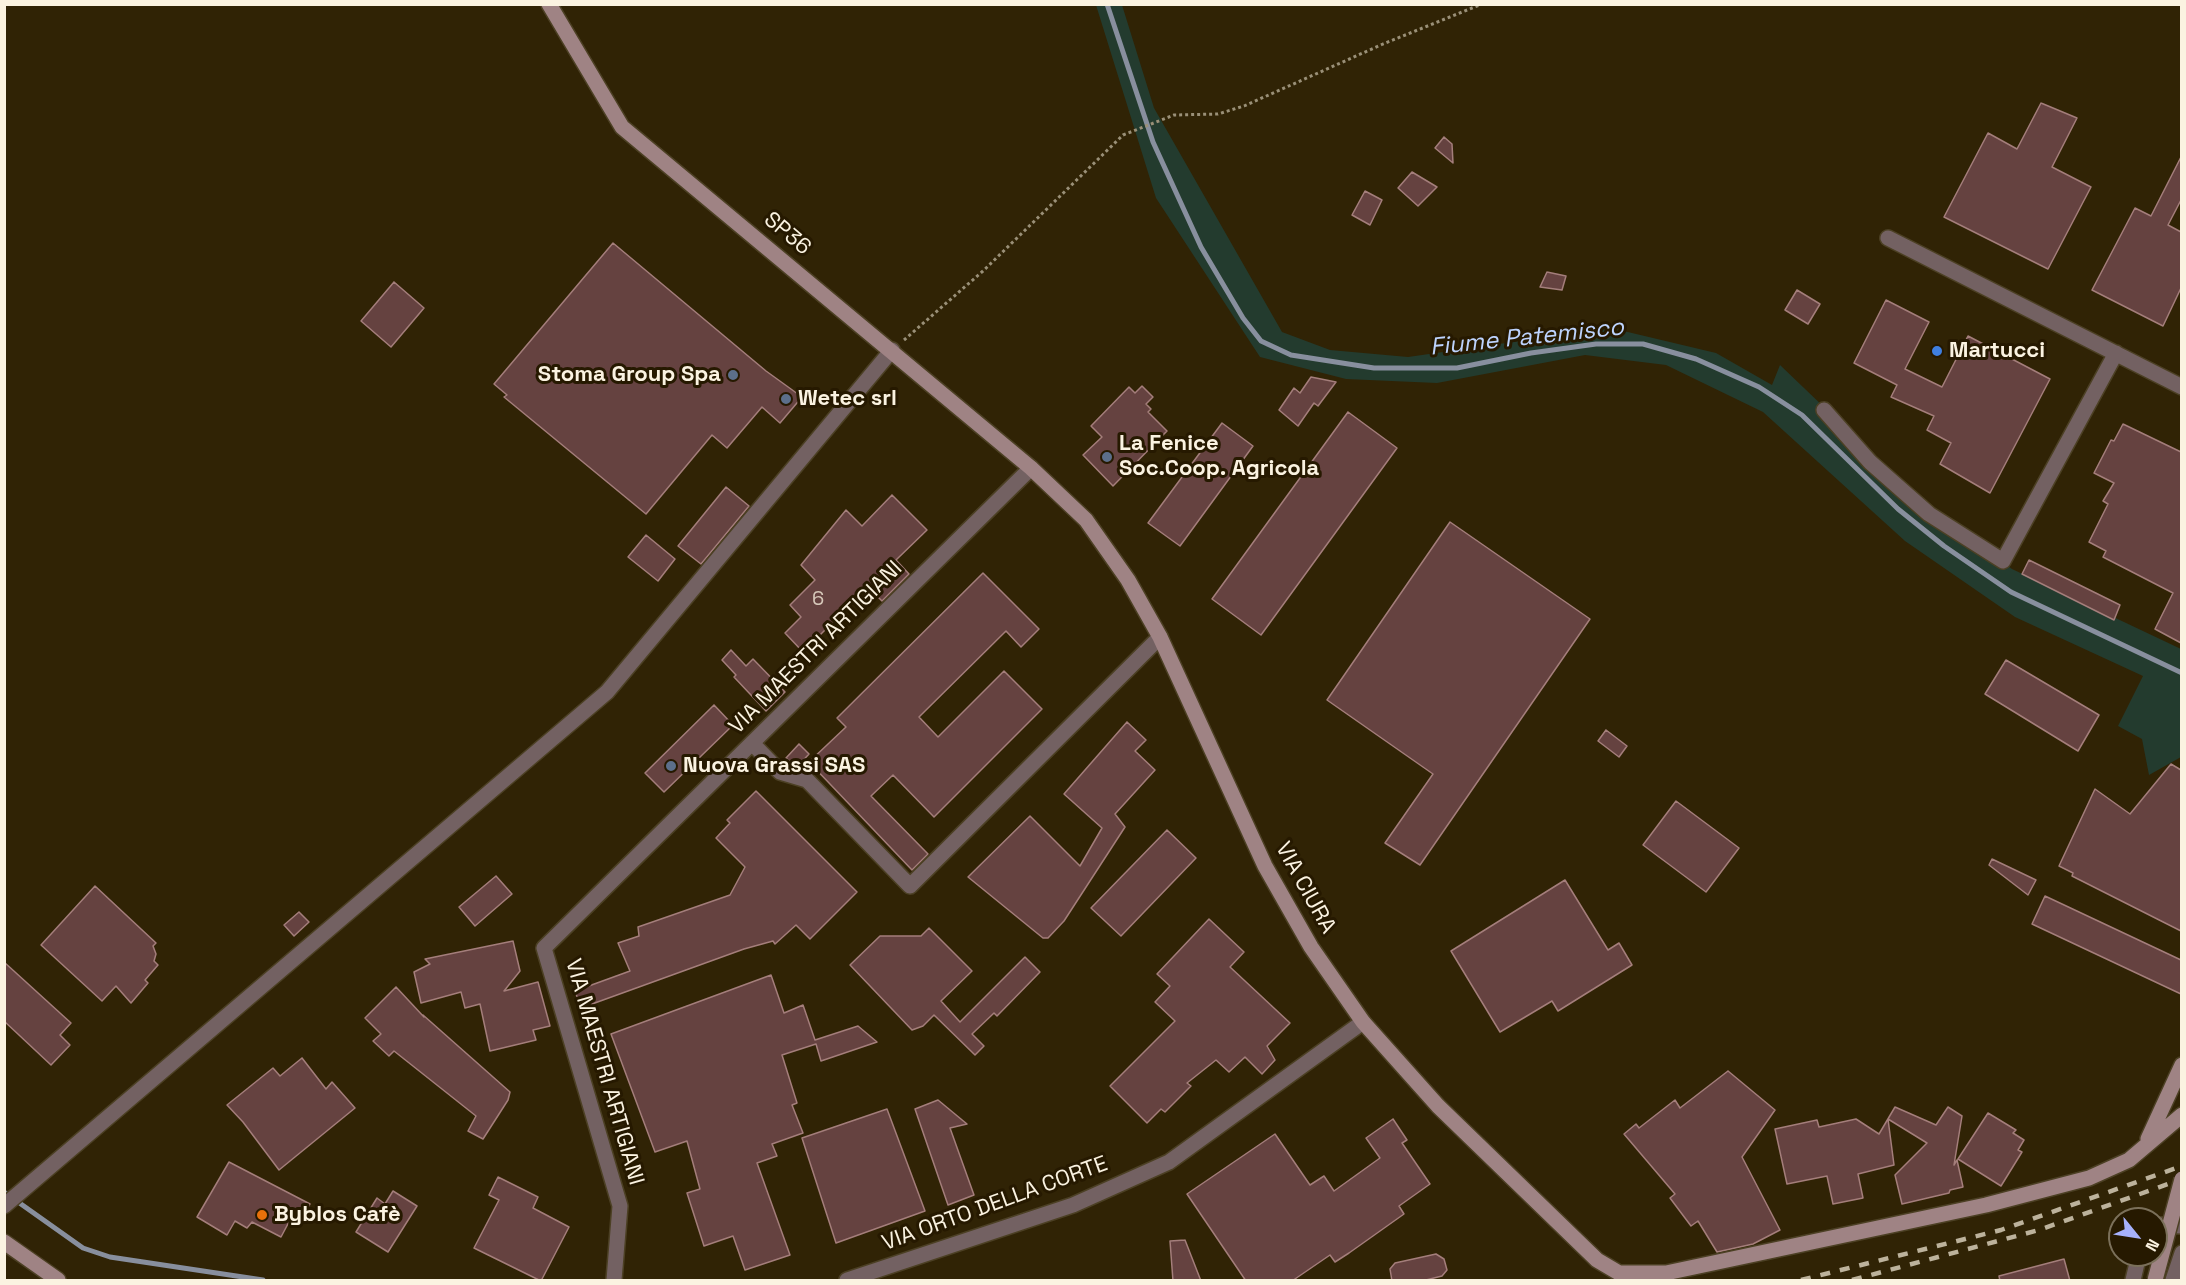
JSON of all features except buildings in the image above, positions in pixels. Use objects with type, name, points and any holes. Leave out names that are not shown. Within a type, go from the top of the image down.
[{"type":"main road","name":"SP36","points":[[549,4],[622,127],[1031,468]]},
{"type":"main road","name":"VIA CIURA","points":[[1031,468],[1086,520],[1128,580],[1160,637],[1265,866],[1311,947],[1363,1022],[1447,1114],[1597,1260],[1619,1273],[1666,1273],[1986,1205],[2089,1178],[2129,1160],[2146,1144]]},
{"type":"main road","points":[[2146,1144],[2181,1069]]},
{"type":"main road","points":[[2146,1144],[2181,1115]]},
{"type":"main road","points":[[2155,1281],[2181,1179]]},
{"type":"main road","points":[[4,1242],[61,1280]]},
{"type":"street","points":[[1888,238],[2181,387]]},
{"type":"street","points":[[5,1205],[607,692],[892,350]]},
{"type":"street","points":[[1824,410],[1870,462],[1929,514],[2003,561],[2115,353]]},
{"type":"street","name":"VIA MAESTRI ARTIGIANI","points":[[614,1281],[620,1206],[544,948],[1031,468]]},
{"type":"street","points":[[752,743],[780,772],[807,780],[910,886],[1160,637]]},
{"type":"street","name":"VIA ORTO DELLA CORTE","points":[[847,1281],[1073,1205],[1169,1162],[1363,1022]]},
{"type":"street","points":[[2173,1281],[2181,1253]]},
{"type":"path","points":[[892,350],[982,271],[1122,135],[1174,115],[1218,114],[1244,106],[1383,44],[1482,4]]},
{"type":"green space","points":[[1096,5],[1122,5],[1154,108],[1282,332],[1330,350],[1408,357],[1611,328],[1716,353],[1772,385],[1780,365],[1923,502],[2012,569],[2181,649],[2181,757],[2149,775],[2142,739],[2118,726],[2143,676],[2015,617],[1905,541],[1763,412],[1666,365],[1585,355],[1437,383],[1346,379],[1260,357],[1156,198]]},
{"type":"waterway","name":"Fiume Patemisco","points":[[1107,4],[1153,142],[1201,247],[1243,318],[1261,341],[1291,355],[1374,368],[1457,368],[1531,353],[1596,344],[1643,344],[1696,359],[1759,387],[1802,415],[1898,509],[1944,546],[2011,592],[2182,673]]},
{"type":"waterway","points":[[4,1192],[83,1248],[110,1257],[263,1280]]},
{"type":"railway","points":[[1801,1280],[2001,1230],[2182,1166]]},
{"type":"railway","points":[[1852,1280],[2039,1230],[2182,1179]]},
{"type":"place","name":"Martucci","points":[[1937,351]]},
{"type":"place","name":"Stoma Group Spa","points":[[733,375]]},
{"type":"place","name":"Wetec srl","points":[[786,399]]},
{"type":"place","name":"La Fenice Soc.Coop. Agricola","points":[[1107,457]]},
{"type":"place","name":"Nuova Grassi SAS","points":[[671,766]]},
{"type":"place","name":"Byblos Cafè","points":[[262,1215]]}]
